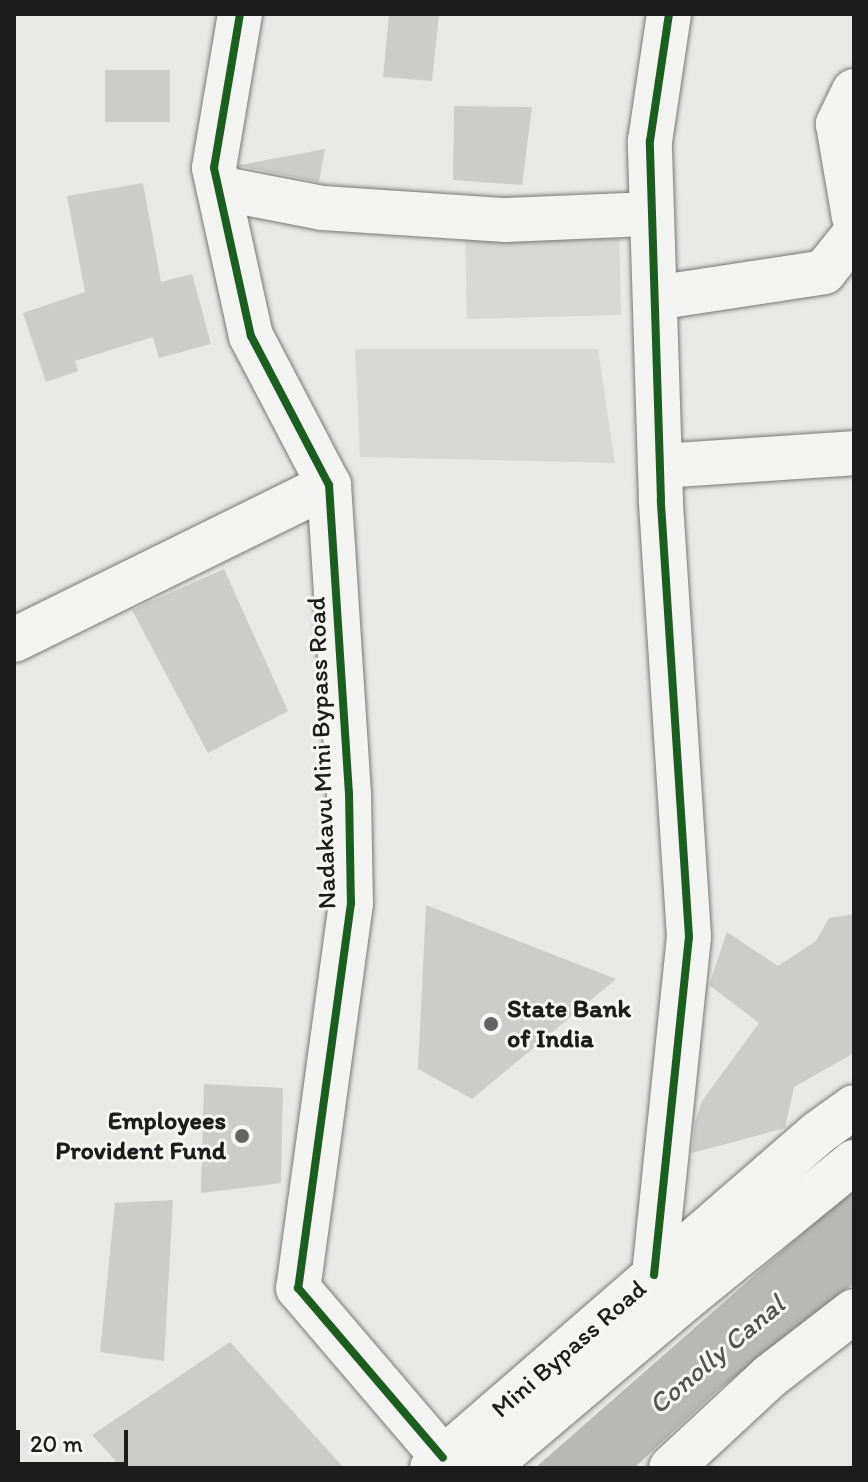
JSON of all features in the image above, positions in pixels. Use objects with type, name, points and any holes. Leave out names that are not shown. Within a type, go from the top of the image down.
[{"type":"street","name":"Nadakavu Mini Bypass Road","points":[[240,14],[214,168],[251,336],[329,485],[349,793],[351,903],[298,1288],[438,1463]]},
{"type":"street","points":[[654,1275],[689,937],[660,466],[650,141],[669,14]]},
{"type":"street","points":[[854,91],[838,124],[854,218]]},
{"type":"street","points":[[219,188],[323,208],[506,220],[652,214]]},
{"type":"street","points":[[655,298],[824,272],[854,235]]},
{"type":"street","points":[[660,466],[854,453]]},
{"type":"street","points":[[14,640],[329,485]]},
{"type":"street","name":"Mini Bypass Road","points":[[438,1463],[818,1133],[854,1107]]},
{"type":"street","name":"Mini Bypass Road","points":[[486,1468],[684,1300],[854,1162]]},
{"type":"street","points":[[671,1468],[770,1376],[854,1311]]},
{"type":"shaded area","points":[[619,224],[621,315],[467,319],[465,228]]},
{"type":"shaded area","points":[[355,349],[598,349],[615,463],[360,457]]},
{"type":"water","name":"Conolly Canal","points":[[854,1188],[854,1283],[717,1391],[634,1468],[535,1468]]},
{"type":"building","points":[[389,14],[439,14],[432,81],[383,77]]},
{"type":"building","points":[[105,70],[170,70],[170,122],[105,122]]},
{"type":"building","points":[[454,106],[532,107],[522,185],[453,180]]},
{"type":"building","points":[[325,149],[319,182],[240,166],[240,165]]},
{"type":"building","points":[[143,183],[161,282],[192,274],[211,344],[159,358],[153,337],[75,361],[78,371],[46,382],[23,313],[85,292],[67,196]]},
{"type":"building","points":[[224,569],[288,711],[208,753],[132,610]]},
{"type":"building","name":"State Bank of India","points":[[426,905],[616,979],[472,1099],[418,1069]]},
{"type":"building","points":[[854,914],[854,1053],[794,1087],[785,1128],[692,1153],[695,1122],[702,1101],[759,1023],[709,985],[727,932],[778,966],[816,941],[829,918]]},
{"type":"building","name":"Employees Provident Fund","points":[[204,1084],[283,1088],[281,1183],[201,1193]]},
{"type":"building","points":[[173,1200],[164,1361],[100,1352],[115,1203]]},
{"type":"building","points":[[230,1342],[344,1468],[122,1468],[92,1435]]},
{"type":"cycle path","points":[[240,14],[214,168],[251,336],[329,485],[349,793],[351,903],[298,1288],[443,1458]]},
{"type":"cycle path","points":[[654,1275],[689,937],[661,500],[650,141],[669,14]]},
{"type":"place","name":"State Bank of India","points":[[491,1024]]},
{"type":"place","name":"Employees Provident Fund","points":[[242,1136]]}]
